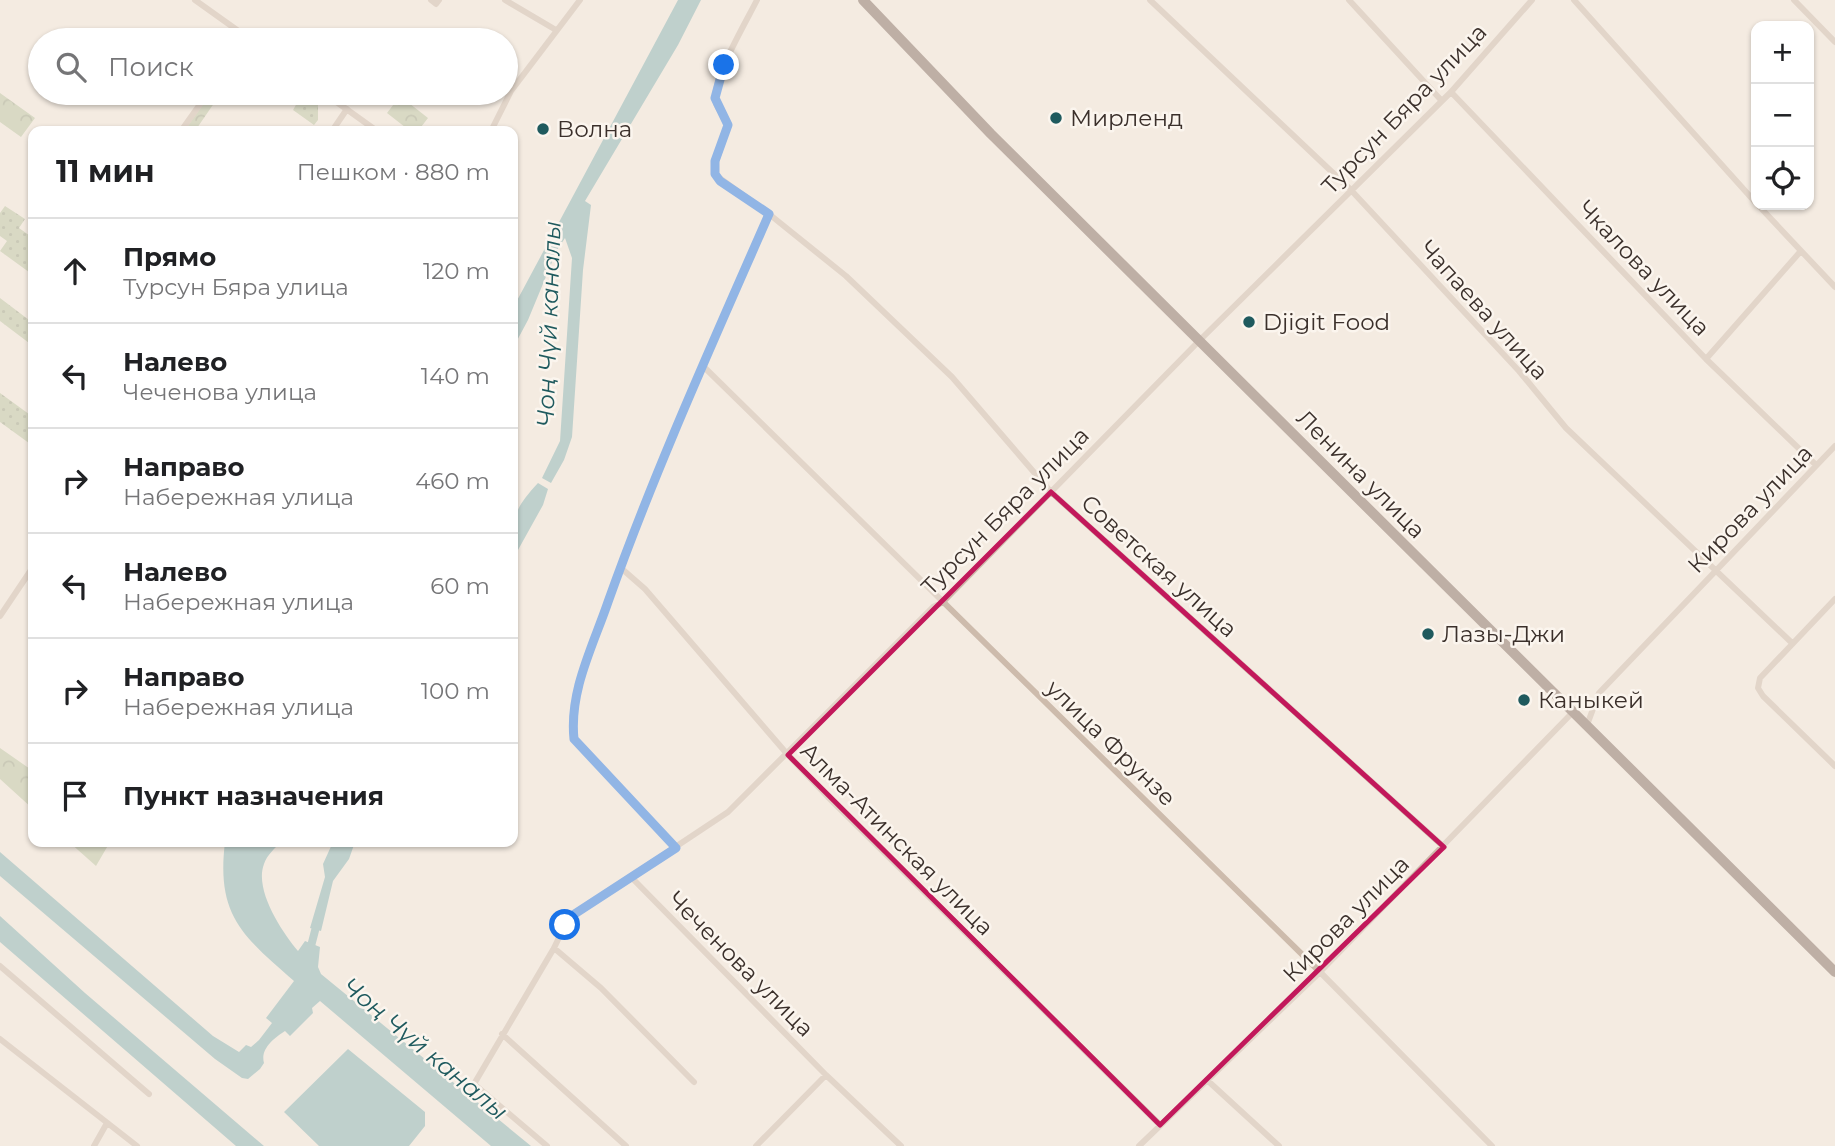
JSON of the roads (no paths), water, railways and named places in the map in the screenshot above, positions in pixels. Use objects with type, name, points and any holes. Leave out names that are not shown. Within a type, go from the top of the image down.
[{"type":"main road","name":"Ленина улица","points":[[863,0],[990,134],[1835,972]]},
{"type":"street","points":[[195,0],[232,28]]},
{"type":"street","points":[[431,0],[436,4],[439,0]]},
{"type":"street","points":[[505,0],[556,30]]},
{"type":"street","points":[[518,82],[580,0]]},
{"type":"street","name":"Советская улица","points":[[757,0],[724,65],[715,98],[728,125],[715,161],[715,174],[720,181],[769,214],[846,276],[952,377],[1051,492],[1444,847]]},
{"type":"street","name":"Чапаева улица","points":[[1150,0],[1350,189],[1519,371],[1566,428],[1792,643]]},
{"type":"street","points":[[1349,0],[1441,100]]},
{"type":"street","name":"Турсун Бяра улица","points":[[547,1146],[474,1084],[573,915],[728,812],[788,755],[933,607],[943,602],[1350,189],[1451,92],[1532,0]]},
{"type":"street","points":[[1574,0],[1751,197]]},
{"type":"street","points":[[1794,0],[1835,41]]},
{"type":"street","name":"Чкалова улица","points":[[1451,92],[1706,359],[1816,465]]},
{"type":"street","points":[[185,126],[199,105]]},
{"type":"street","points":[[341,105],[370,126]]},
{"type":"street","points":[[494,126],[504,105]]},
{"type":"street","points":[[335,126],[347,109]]},
{"type":"street","points":[[1762,210],[1835,288]]},
{"type":"street","points":[[676,848],[574,739],[572,722],[575,695],[621,568],[703,366],[769,214]]},
{"type":"street","points":[[1706,359],[1800,252]]},
{"type":"street","name":"улица Фрунзе","points":[[703,366],[1320,972],[1492,1146]]},
{"type":"street","name":"Кирова улица","points":[[1587,725],[1599,693],[1835,446]]},
{"type":"street","name":"Алма-Атинская улица","points":[[621,568],[645,589],[788,755],[847,816],[1160,1125]]},
{"type":"street","points":[[0,616],[28,574]]},
{"type":"street","points":[[1835,599],[1760,678],[1758,688],[1835,766]]},
{"type":"street","name":"Кирова улица","points":[[1139,1146],[1320,972],[1573,712]]},
{"type":"street","name":"Чеченова улица","points":[[631,877],[901,1146]]},
{"type":"street","points":[[554,948],[601,988],[694,1082]]},
{"type":"street","points":[[0,966],[149,1094]]},
{"type":"street","points":[[502,1034],[625,1146]]},
{"type":"street","points":[[0,1039],[137,1146]]},
{"type":"street","points":[[756,1146],[827,1075]]},
{"type":"street","points":[[1207,1080],[1279,1146]]},
{"type":"street","points":[[94,1146],[107,1123]]},
{"type":"water","points":[[678,0],[701,0],[678,45],[585,201],[591,205],[583,270],[572,437],[564,460],[551,483],[542,478],[560,441],[572,258],[565,238],[557,250],[518,339],[518,299]]},
{"type":"water","points":[[538,483],[548,489],[543,505],[518,550],[518,510]]},
{"type":"water","points":[[225,847],[276,847],[265,861],[263,886],[271,910],[298,951],[305,941],[320,947],[318,967],[321,974],[531,1146],[491,1146],[320,1001],[312,1008],[313,1013],[290,1036],[285,1031],[269,1044],[260,1069],[248,1079],[242,1078],[215,1059],[0,876],[0,852],[213,1036],[239,1052],[246,1045],[251,1047],[259,1040],[272,1023],[266,1018],[294,981],[260,951],[237,922],[229,907],[223,867]]},
{"type":"water","points":[[331,847],[353,847],[349,859],[333,881],[321,931],[310,928],[325,877],[323,864]]},
{"type":"water","points":[[0,916],[85,993],[264,1146],[236,1146],[0,942]]},
{"type":"water","points":[[348,1049],[425,1112],[425,1126],[409,1146],[319,1146],[284,1112]]},
{"type":"waterway","name":"Чоң Чүй каналы","points":[[309,954],[318,919]]},
{"type":"place","name":"Мирленд","points":[[1056,118]]},
{"type":"place","name":"Волна","points":[[543,129]]},
{"type":"place","name":"Djigit Food","points":[[1249,322]]},
{"type":"place","name":"Лазы-Джи","points":[[1428,634]]},
{"type":"place","name":"Каныкей","points":[[1524,700]]}]
